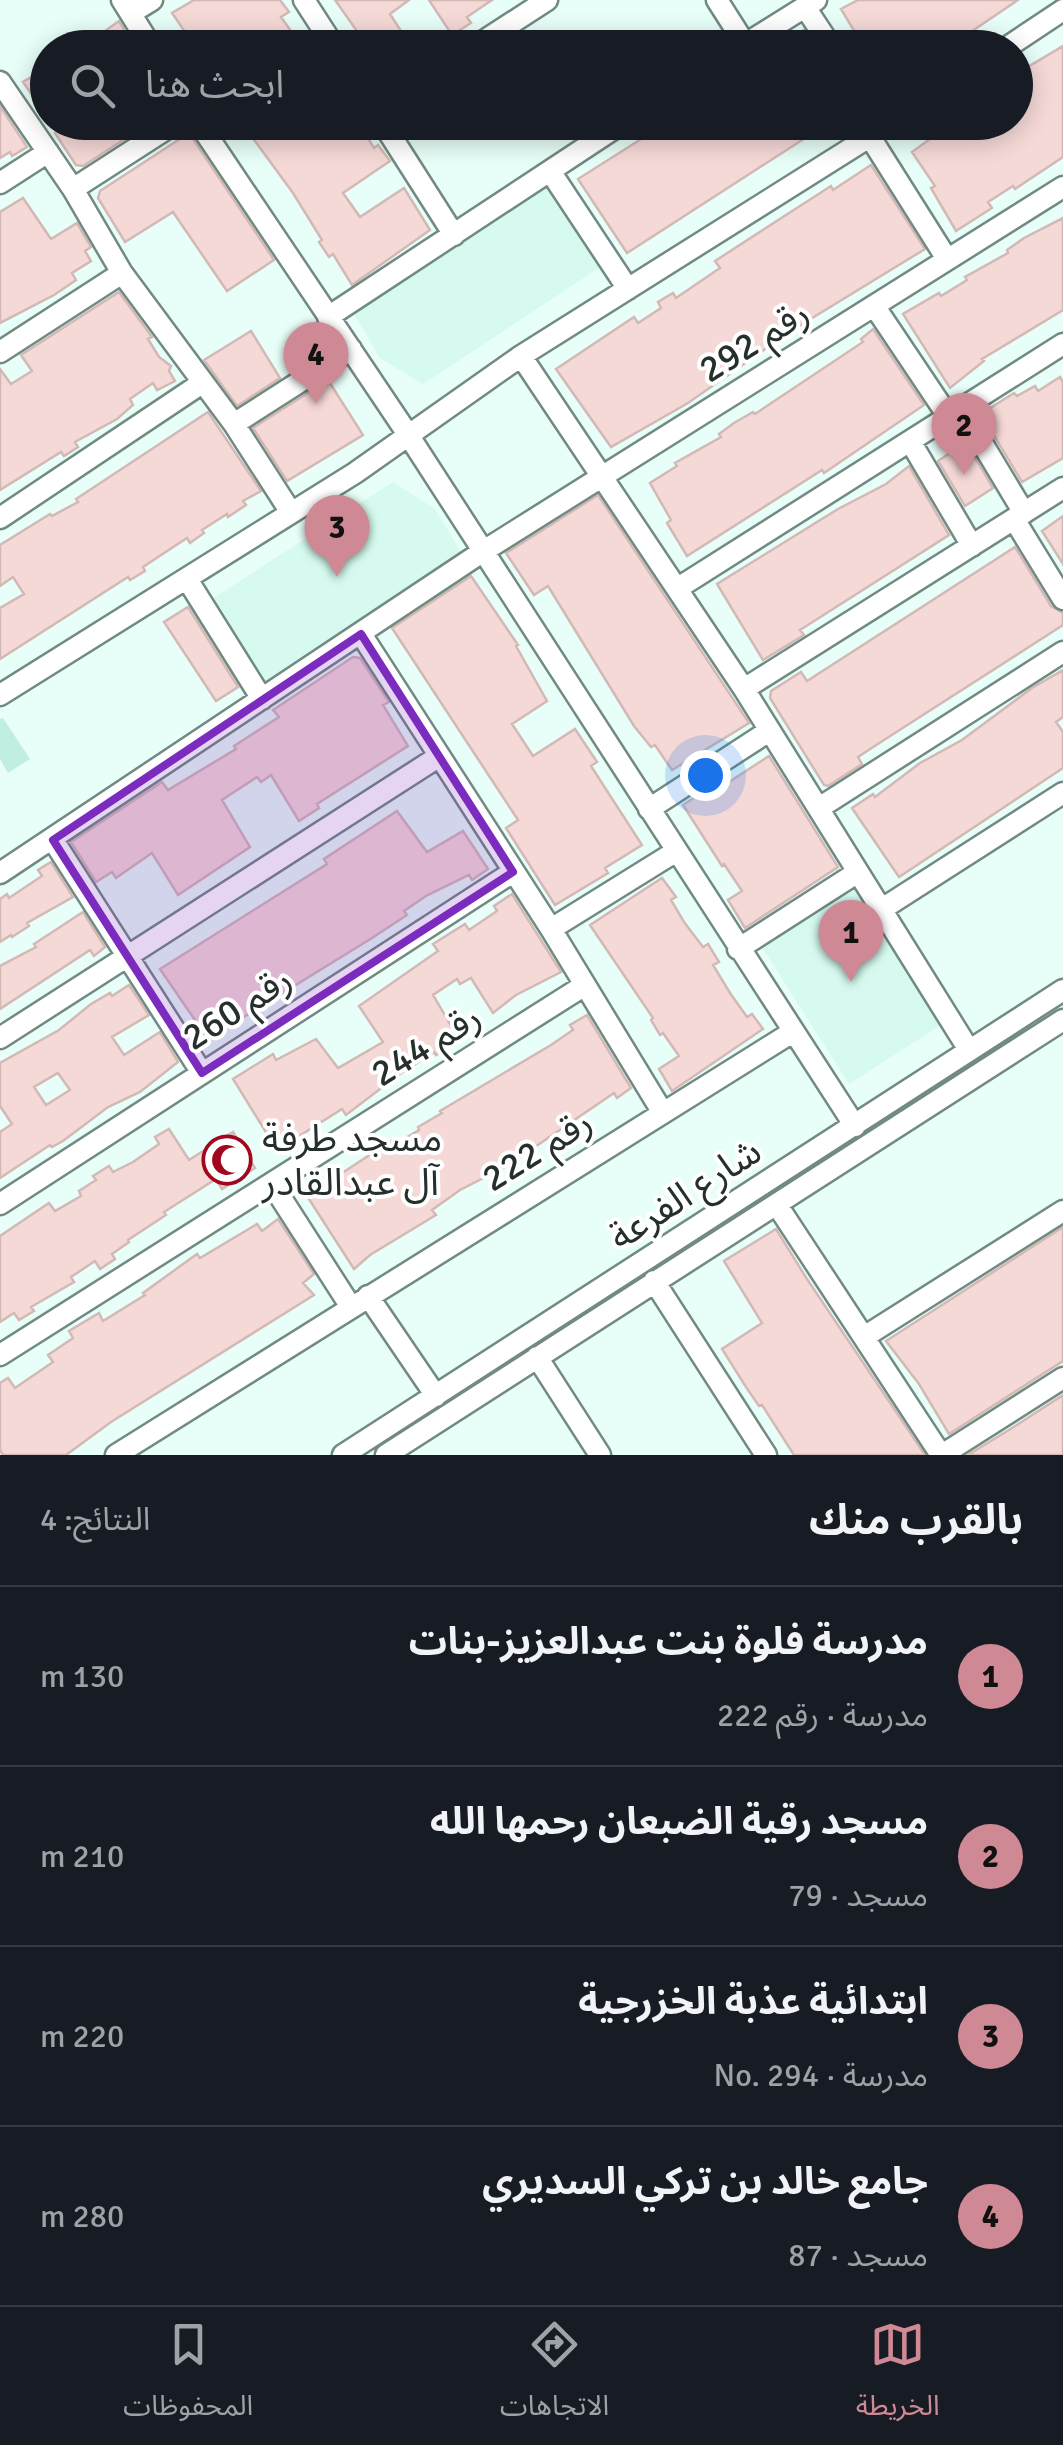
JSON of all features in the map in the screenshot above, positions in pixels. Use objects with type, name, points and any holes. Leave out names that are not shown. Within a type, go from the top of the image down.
[{"type":"street","points":[[141,30],[127,6],[152,0]]},
{"type":"street","points":[[304,0],[323,30]]},
{"type":"street","points":[[500,30],[546,0]]},
{"type":"street","points":[[717,0],[733,30]]},
{"type":"street","points":[[768,30],[810,4],[823,30]]},
{"type":"street","points":[[1033,30],[1063,10]]},
{"type":"street","points":[[0,82],[30,126]]},
{"type":"street","points":[[40,140],[122,273],[234,424],[290,510]]},
{"type":"street","points":[[73,189],[149,140]]},
{"type":"street","points":[[210,140],[351,349],[854,1126]]},
{"type":"street","points":[[393,140],[454,235]]},
{"type":"street","points":[[328,318],[597,140]]},
{"type":"street","points":[[0,695],[354,472],[522,356],[863,140]]},
{"type":"street","points":[[889,140],[948,259]]},
{"type":"street","points":[[0,183],[48,152]]},
{"type":"street","points":[[550,171],[628,289]]},
{"type":"street","name":"رقم 292","points":[[0,873],[482,552],[1063,188]]},
{"type":"street","points":[[0,352],[122,273]]},
{"type":"street","points":[[875,307],[954,412],[1019,516],[1063,598]]},
{"type":"street","points":[[678,588],[1063,344]]},
{"type":"street","points":[[234,424],[351,349]]},
{"type":"street","points":[[522,356],[744,689],[969,1050]]},
{"type":"street","points":[[0,518],[202,383]]},
{"type":"street","points":[[910,441],[972,546]]},
{"type":"street","points":[[744,689],[1063,488]]},
{"type":"street","points":[[186,578],[262,700]]},
{"type":"street","points":[[361,634],[552,929],[663,1113]]},
{"type":"street","points":[[819,808],[1063,652]]},
{"type":"street","points":[[650,809],[769,731]]},
{"type":"street","points":[[0,1038],[438,757]]},
{"type":"street","points":[[882,909],[1063,794]]},
{"type":"street","points":[[52,840],[202,1073]]},
{"type":"street","points":[[552,929],[675,852]]},
{"type":"street","name":"رقم 260","points":[[0,1204],[513,872]]},
{"type":"street","points":[[738,949],[858,872]]},
{"type":"street","name":"رقم 244","points":[[0,1356],[585,985]]},
{"type":"street","name":"شارع الفرعة","points":[[343,1455],[1063,990]]},
{"type":"street","name":"شارع الفرعة","points":[[386,1455],[1063,1020]]},
{"type":"street","name":"رقم 222","points":[[116,1455],[791,1033]]},
{"type":"street","points":[[272,1184],[436,1396]]},
{"type":"street","points":[[777,1205],[941,1455],[1063,1378]]},
{"type":"street","points":[[864,1338],[1063,1211]]},
{"type":"street","points":[[654,1282],[766,1455]]},
{"type":"street","points":[[537,1357],[600,1455]]},
{"type":"highlighted area","points":[[361,634],[513,872],[202,1073],[53,840]]},
{"type":"shaded area","points":[[551,183],[605,264],[423,384],[380,358],[353,312]]},
{"type":"shaded area","points":[[393,482],[435,509],[462,554],[265,682],[212,599]]},
{"type":"shaded area","points":[[3,718],[30,759],[8,773],[0,759]]},
{"type":"shaded area","points":[[852,881],[944,1023],[849,1084],[758,941]]},
{"type":"building","points":[[194,0],[280,0],[289,12],[281,17],[290,30],[184,30],[172,13]]},
{"type":"building","points":[[335,0],[409,0],[390,14],[400,30],[356,30]]},
{"type":"building","points":[[429,0],[492,0],[467,17],[471,23],[460,30],[449,30]]},
{"type":"building","points":[[858,0],[1018,0],[974,30],[854,30],[841,9]]},
{"type":"building","points":[[119,21],[124,30],[106,30]]},
{"type":"building","points":[[1063,46],[1063,157],[988,202],[992,208],[956,231],[931,188],[935,186],[912,152],[928,140],[1033,140],[1033,64]]},
{"type":"building","points":[[0,106],[27,147],[0,158]]},
{"type":"building","points":[[60,140],[123,140],[83,166],[76,165]]},
{"type":"building","points":[[178,140],[194,140],[274,260],[227,291],[173,212],[125,242],[98,198],[100,191]]},
{"type":"building","points":[[254,140],[369,140],[390,161],[343,193],[360,217],[404,188],[430,230],[352,285],[333,254],[329,257],[319,242],[322,240]]},
{"type":"building","points":[[640,140],[802,140],[627,253],[578,179]]},
{"type":"building","points":[[871,165],[925,249],[791,331],[688,403],[611,447],[556,369],[634,317],[638,323],[661,308],[658,302],[673,293],[676,298],[720,268],[715,261],[831,186],[833,190]]},
{"type":"building","points":[[23,198],[51,239],[77,223],[91,247],[85,251],[91,261],[72,273],[76,280],[54,295],[0,323],[0,212]]},
{"type":"building","points":[[1063,218],[1063,310],[982,359],[950,388],[903,314],[939,293],[941,296],[967,280],[965,277],[1008,253],[1024,238]]},
{"type":"building","points":[[119,292],[152,337],[148,339],[159,357],[171,366],[169,371],[175,381],[157,390],[153,383],[130,399],[133,405],[117,419],[75,442],[78,447],[64,456],[61,452],[0,490],[0,369],[11,384],[32,371],[21,355]]},
{"type":"building","points":[[873,329],[924,405],[824,473],[822,470],[687,556],[650,483],[677,466],[675,463],[721,437],[719,434],[734,423],[755,414],[863,342],[861,339]]},
{"type":"building","points":[[251,331],[280,378],[237,406],[204,360]]},
{"type":"building","points":[[1060,377],[1063,458],[1022,482],[981,414],[1014,393],[1017,396],[1035,386],[1038,391]]},
{"type":"building","points":[[328,380],[363,435],[287,481],[253,428]]},
{"type":"building","points":[[208,412],[261,491],[243,501],[246,505],[228,517],[227,514],[202,530],[204,533],[190,543],[187,538],[143,567],[145,571],[130,580],[128,577],[0,659],[0,608],[24,594],[13,577],[0,586],[0,545],[50,514],[78,502],[76,499]]},
{"type":"building","points":[[966,442],[993,488],[965,506],[938,461]]},
{"type":"building","points":[[909,466],[949,535],[800,630],[804,635],[763,660],[717,584],[886,484]]},
{"type":"building","points":[[598,495],[749,723],[672,770],[655,745],[651,747],[634,726],[548,586],[534,595],[506,553]]},
{"type":"building","points":[[1063,516],[1063,564],[1042,531]]},
{"type":"building","points":[[1015,547],[1051,606],[1063,613],[1063,625],[858,757],[862,764],[824,785],[770,698],[771,691],[801,672],[807,681]]},
{"type":"building","points":[[471,576],[518,645],[547,701],[512,724],[533,756],[575,729],[597,762],[591,766],[642,845],[605,868],[608,873],[555,905],[506,828],[518,820],[392,628]]},
{"type":"building","points":[[188,607],[238,687],[216,701],[164,622]]},
{"type":"building","points":[[353,657],[360,658],[389,702],[383,705],[408,746],[317,804],[319,808],[299,821],[271,775],[261,782],[257,777],[222,800],[250,847],[178,895],[152,853],[116,878],[112,872],[96,882],[71,842],[162,782],[168,790],[236,749],[234,746],[279,717],[273,710]]},
{"type":"building","points":[[1063,670],[1063,717],[1056,722],[1063,732],[1063,768],[899,877],[852,808],[873,794],[875,797]]},
{"type":"building","points":[[769,756],[838,867],[745,928],[728,900],[742,891],[683,805],[725,777],[729,782]]},
{"type":"building","points":[[397,811],[427,852],[463,831],[488,869],[472,880],[469,875],[426,896],[404,911],[407,915],[372,938],[208,1039],[160,969],[327,864],[324,859]]},
{"type":"building","points":[[51,862],[73,897],[0,942],[0,899],[7,894],[9,898],[42,876],[38,870]]},
{"type":"building","points":[[662,878],[676,897],[671,900],[684,922],[703,947],[708,944],[719,962],[713,965],[730,993],[747,1017],[752,1014],[763,1029],[672,1091],[659,1069],[679,1056],[663,1033],[660,1035],[653,1018],[590,925]]},
{"type":"building","points":[[512,894],[561,972],[516,995],[493,1013],[471,978],[460,984],[457,979],[433,995],[460,1041],[436,1055],[434,1052],[397,1076],[346,1115],[342,1109],[277,1150],[233,1079],[273,1054],[276,1060],[316,1039],[338,1068],[383,1042],[359,1006],[438,951],[433,944],[465,924],[469,930],[497,911],[494,906]]},
{"type":"building","points":[[83,912],[105,947],[94,956],[90,950],[0,1009],[0,966],[36,947],[34,944]]},
{"type":"building","points":[[129,985],[149,1015],[112,1037],[124,1055],[160,1032],[178,1062],[140,1092],[108,1107],[63,1141],[50,1145],[0,1178],[0,1132],[12,1124],[0,1106],[0,1063],[59,1030],[91,1004],[110,993],[112,996]],"holes":[[[58,1073],[70,1090],[46,1105],[34,1087]]]},
{"type":"building","points":[[587,1015],[631,1088],[617,1098],[614,1093],[507,1166],[460,1190],[432,1210],[436,1215],[354,1269],[307,1196],[551,1045],[573,1030],[570,1025]]},
{"type":"building","points":[[169,1129],[189,1160],[233,1132],[255,1168],[222,1189],[216,1179],[164,1212],[166,1215],[128,1240],[112,1254],[115,1259],[100,1269],[95,1261],[71,1277],[74,1282],[31,1307],[34,1311],[19,1320],[14,1313],[0,1322],[0,1236],[49,1203],[55,1211],[81,1196],[79,1191],[96,1180],[93,1176],[109,1166],[113,1172],[133,1162],[159,1144],[155,1137]]},
{"type":"building","points":[[278,1219],[314,1274],[303,1283],[314,1295],[111,1422],[66,1455],[3,1455],[0,1383],[8,1378],[15,1388],[53,1362],[48,1355],[73,1338],[69,1331],[99,1313],[103,1321],[145,1295],[197,1254],[200,1258],[257,1224],[262,1231]]},
{"type":"building","points":[[1063,1227],[1063,1361],[949,1434],[919,1384],[886,1341]]},
{"type":"building","points":[[776,1229],[925,1455],[794,1455],[746,1387],[722,1349],[762,1323],[724,1261]]},
{"type":"building","points":[[1063,1395],[1063,1455],[968,1455],[1012,1428]]},
{"type":"place","name":"جامع خالد بن تركي السديري","points":[[316,404]]},
{"type":"place","name":"مسجد رقية الضبعان رحمها الله","points":[[964,475]]},
{"type":"place","name":"ابتدائية عذبة الخزرجية","points":[[337,577]]},
{"type":"place","name":"مدرسة فلوة بنت عبدالعزيز-بنات","points":[[851,982]]},
{"type":"place","name":"مسجد طرفة آل عبدالقادر","points":[[227,1160]]}]
